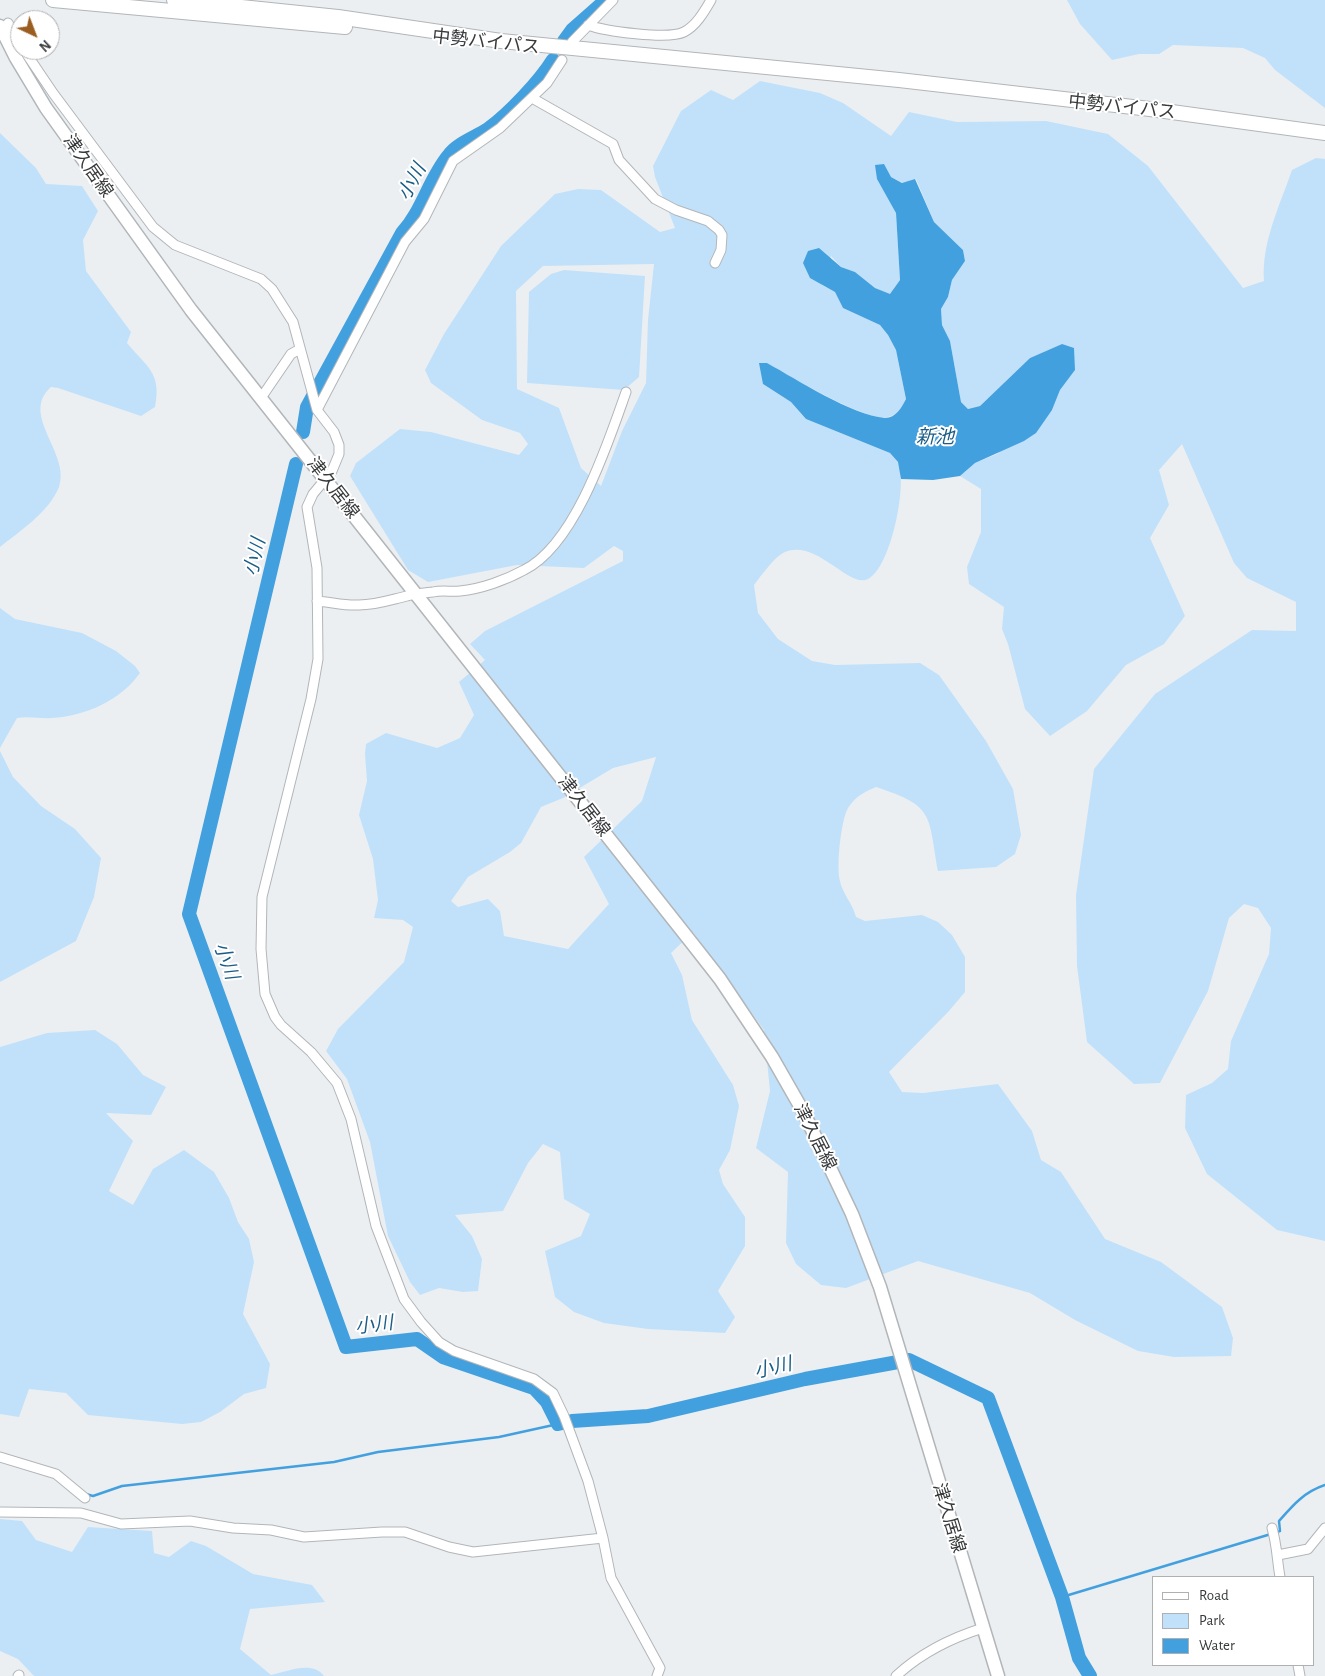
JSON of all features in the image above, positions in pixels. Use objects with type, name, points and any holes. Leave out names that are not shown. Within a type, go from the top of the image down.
[{"type":"highway","name":"中勢バイパス","points":[[53,0],[334,26],[891,84],[918,84]]},
{"type":"highway","name":"中勢バイパス","points":[[174,0],[338,17],[501,41],[1150,109],[1325,133]]},
{"type":"main road","name":"津久居線","points":[[4,24],[16,58],[46,108],[191,310],[327,479],[708,964],[772,1057],[804,1113],[868,1252],[998,1676]]},
{"type":"street","points":[[572,42],[613,0]]},
{"type":"street","points":[[588,25],[600,30],[677,35],[689,29],[698,20],[711,0]]},
{"type":"street","points":[[31,60],[53,94],[153,227],[175,244],[260,279],[272,289],[293,322],[314,402],[334,432],[339,445],[339,454],[327,479],[312,494],[307,507],[317,568],[318,659],[311,699],[262,897],[261,949],[265,994],[275,1017],[328,1070],[344,1098],[376,1226],[404,1299],[439,1342],[454,1351],[495,1364],[544,1384],[553,1393],[564,1416],[588,1481],[611,1578],[660,1668],[657,1676]]},
{"type":"street","points":[[314,402],[404,242],[424,219],[453,161],[500,128],[551,78],[562,60]]},
{"type":"street","points":[[532,98],[613,144],[619,160],[655,199],[676,210],[708,221],[719,230],[722,235],[721,250],[716,263]]},
{"type":"street","points":[[125,218],[142,214]]},
{"type":"street","points":[[261,398],[291,354],[300,349]]},
{"type":"street","points":[[317,601],[357,606],[385,603],[416,594],[460,591],[493,583],[525,570],[540,560],[552,548],[571,521],[604,455],[626,392]]},
{"type":"street","points":[[0,1457],[56,1474],[85,1498]]},
{"type":"street","points":[[0,1512],[81,1513],[121,1524],[190,1521],[233,1528],[271,1530],[304,1537],[405,1532],[449,1547],[473,1552],[603,1538]]},
{"type":"street","points":[[1272,1528],[1276,1540],[1280,1576]]},
{"type":"street","points":[[1278,1555],[1308,1549],[1325,1528]]},
{"type":"street","points":[[896,1676],[907,1666],[954,1637],[983,1628]]},
{"type":"green space","points":[[1067,0],[1325,0],[1325,108],[1275,70],[1265,58],[1243,48],[1173,45],[1159,54],[1139,54],[1112,60],[1080,24]]},
{"type":"green space","points":[[760,81],[820,93],[843,103],[891,136],[909,112],[957,122],[1046,121],[1108,134],[1148,166],[1243,288],[1264,281],[1265,253],[1268,238],[1292,170],[1316,158],[1325,159],[1325,1241],[1277,1230],[1207,1174],[1185,1128],[1186,1095],[1212,1083],[1228,1069],[1231,1041],[1269,954],[1271,928],[1258,908],[1244,904],[1229,918],[1208,991],[1160,1083],[1134,1084],[1087,1042],[1077,966],[1076,895],[1094,769],[1155,694],[1252,630],[1296,631],[1296,602],[1247,578],[1234,563],[1182,444],[1159,470],[1169,505],[1150,538],[1185,616],[1164,644],[1126,665],[1087,711],[1050,736],[1025,709],[1008,644],[1002,629],[1004,607],[969,584],[967,567],[981,532],[981,489],[960,476],[975,463],[997,454],[1052,410],[1060,390],[1075,370],[1062,344],[1030,358],[980,406],[968,409],[961,402],[950,341],[942,325],[941,309],[948,297],[952,280],[965,261],[963,250],[934,222],[916,179],[903,183],[891,177],[896,213],[900,280],[890,295],[875,288],[855,272],[841,267],[831,256],[822,285],[835,292],[843,308],[880,325],[888,335],[896,350],[906,399],[899,410],[888,417],[878,417],[864,413],[828,397],[767,363],[763,384],[791,402],[806,419],[890,453],[898,462],[901,473],[901,488],[890,543],[884,559],[876,572],[868,579],[860,580],[852,577],[809,552],[797,550],[785,552],[773,562],[754,585],[758,613],[778,639],[812,661],[835,665],[920,663],[939,675],[986,741],[1013,789],[1021,835],[1015,854],[996,867],[938,871],[930,825],[925,815],[919,807],[909,800],[876,787],[860,795],[845,814],[841,833],[839,874],[841,885],[856,917],[865,921],[922,915],[938,922],[952,935],[965,957],[965,992],[889,1072],[902,1092],[923,1093],[998,1084],[1032,1131],[1041,1160],[1061,1172],[1105,1239],[1161,1262],[1222,1307],[1233,1338],[1231,1356],[1174,1357],[1138,1351],[1075,1320],[1030,1293],[918,1261],[846,1288],[821,1285],[796,1264],[786,1243],[788,1172],[756,1148],[770,1091],[764,1030],[693,932],[671,953],[682,975],[692,1020],[733,1085],[739,1106],[730,1150],[719,1170],[723,1184],[745,1217],[745,1246],[718,1291],[735,1317],[725,1333],[648,1329],[604,1323],[574,1312],[555,1297],[545,1251],[581,1236],[590,1214],[564,1199],[560,1152],[543,1144],[528,1163],[503,1211],[455,1215],[472,1236],[482,1259],[478,1291],[463,1292],[439,1288],[420,1295],[410,1282],[388,1236],[370,1142],[347,1079],[326,1051],[338,1029],[404,962],[413,927],[403,920],[374,918],[378,900],[373,859],[359,815],[367,781],[366,744],[386,733],[437,748],[460,738],[474,715],[459,682],[485,660],[470,644],[485,631],[623,561],[623,551],[614,546],[584,568],[517,565],[428,582],[408,570],[350,476],[356,463],[400,429],[431,432],[519,455],[528,444],[520,433],[482,420],[431,383],[425,370],[444,334],[501,246],[555,194],[578,189],[601,190],[660,232],[675,228],[655,177],[653,166],[681,111],[711,90],[733,100]],"holes":[[[654,264],[648,320],[646,383],[622,431],[601,486],[581,468],[559,408],[517,389],[516,291],[543,266]],[[656,757],[642,801],[584,857],[609,904],[568,949],[504,936],[500,911],[488,899],[458,907],[451,901],[468,877],[510,852],[521,843],[541,807],[563,798],[613,768]]]},
{"type":"green space","points":[[0,133],[36,168],[46,184],[82,186],[98,211],[83,240],[86,271],[131,332],[127,343],[151,371],[157,395],[155,407],[141,416],[51,387],[43,398],[40,410],[58,461],[61,474],[59,487],[41,513],[0,547]]},
{"type":"green space","points":[[564,270],[645,276],[639,377],[624,390],[527,383],[529,292],[551,274]]},
{"type":"green space","points":[[0,608],[15,619],[82,633],[116,651],[135,666],[140,673],[122,692],[89,710],[64,717],[17,718],[0,748]]},
{"type":"green space","points":[[0,751],[13,777],[41,806],[75,829],[101,858],[94,897],[76,941],[0,982]]},
{"type":"green space","points":[[95,1030],[117,1044],[143,1075],[166,1087],[151,1115],[106,1113],[133,1141],[109,1191],[133,1205],[153,1169],[184,1150],[214,1172],[229,1198],[238,1222],[249,1239],[254,1262],[243,1314],[270,1364],[266,1388],[244,1394],[220,1412],[201,1422],[182,1424],[88,1415],[66,1393],[29,1389],[19,1417],[0,1414],[0,1047],[47,1033]]},
{"type":"green space","points":[[0,1519],[22,1521],[36,1540],[72,1552],[88,1527],[152,1531],[154,1553],[169,1557],[191,1541],[206,1546],[253,1574],[312,1585],[325,1602],[250,1609],[240,1649],[271,1675],[306,1668],[319,1671],[324,1676],[34,1676],[18,1659],[0,1651]]},
{"type":"water","name":"新池","points":[[884,164],[891,177],[902,183],[915,179],[934,222],[963,250],[965,261],[952,280],[948,297],[941,309],[942,325],[950,341],[961,402],[968,409],[980,406],[1030,358],[1062,344],[1074,348],[1075,370],[1060,390],[1052,410],[1036,433],[1024,441],[975,463],[960,476],[933,480],[901,479],[898,462],[890,453],[806,419],[791,402],[763,384],[759,363],[767,363],[841,404],[871,415],[889,418],[898,412],[906,399],[896,350],[888,335],[880,325],[843,308],[835,292],[810,278],[803,263],[808,251],[819,248],[841,267],[855,272],[875,288],[890,294],[900,280],[896,213],[877,179],[875,165]]},
{"type":"waterway","name":"小川","points":[[564,41],[572,30],[606,0]]},
{"type":"waterway","name":"小川","points":[[303,432],[307,407],[442,164],[457,147],[488,129],[514,107],[553,60]]},
{"type":"waterway","name":"小川","points":[[296,464],[189,914],[346,1347],[417,1339],[443,1357],[534,1388],[547,1402],[558,1424],[572,1421],[648,1416],[805,1379],[909,1360],[988,1398],[1062,1597],[1079,1658],[1090,1676]]},
{"type":"waterway","points":[[86,1494],[93,1496],[122,1486],[334,1462],[378,1452],[499,1437],[558,1424]]},
{"type":"waterway","points":[[1277,1532],[1280,1531],[1279,1521],[1294,1504],[1311,1491],[1325,1485]]},
{"type":"waterway","points":[[1062,1597],[1271,1534]]}]
